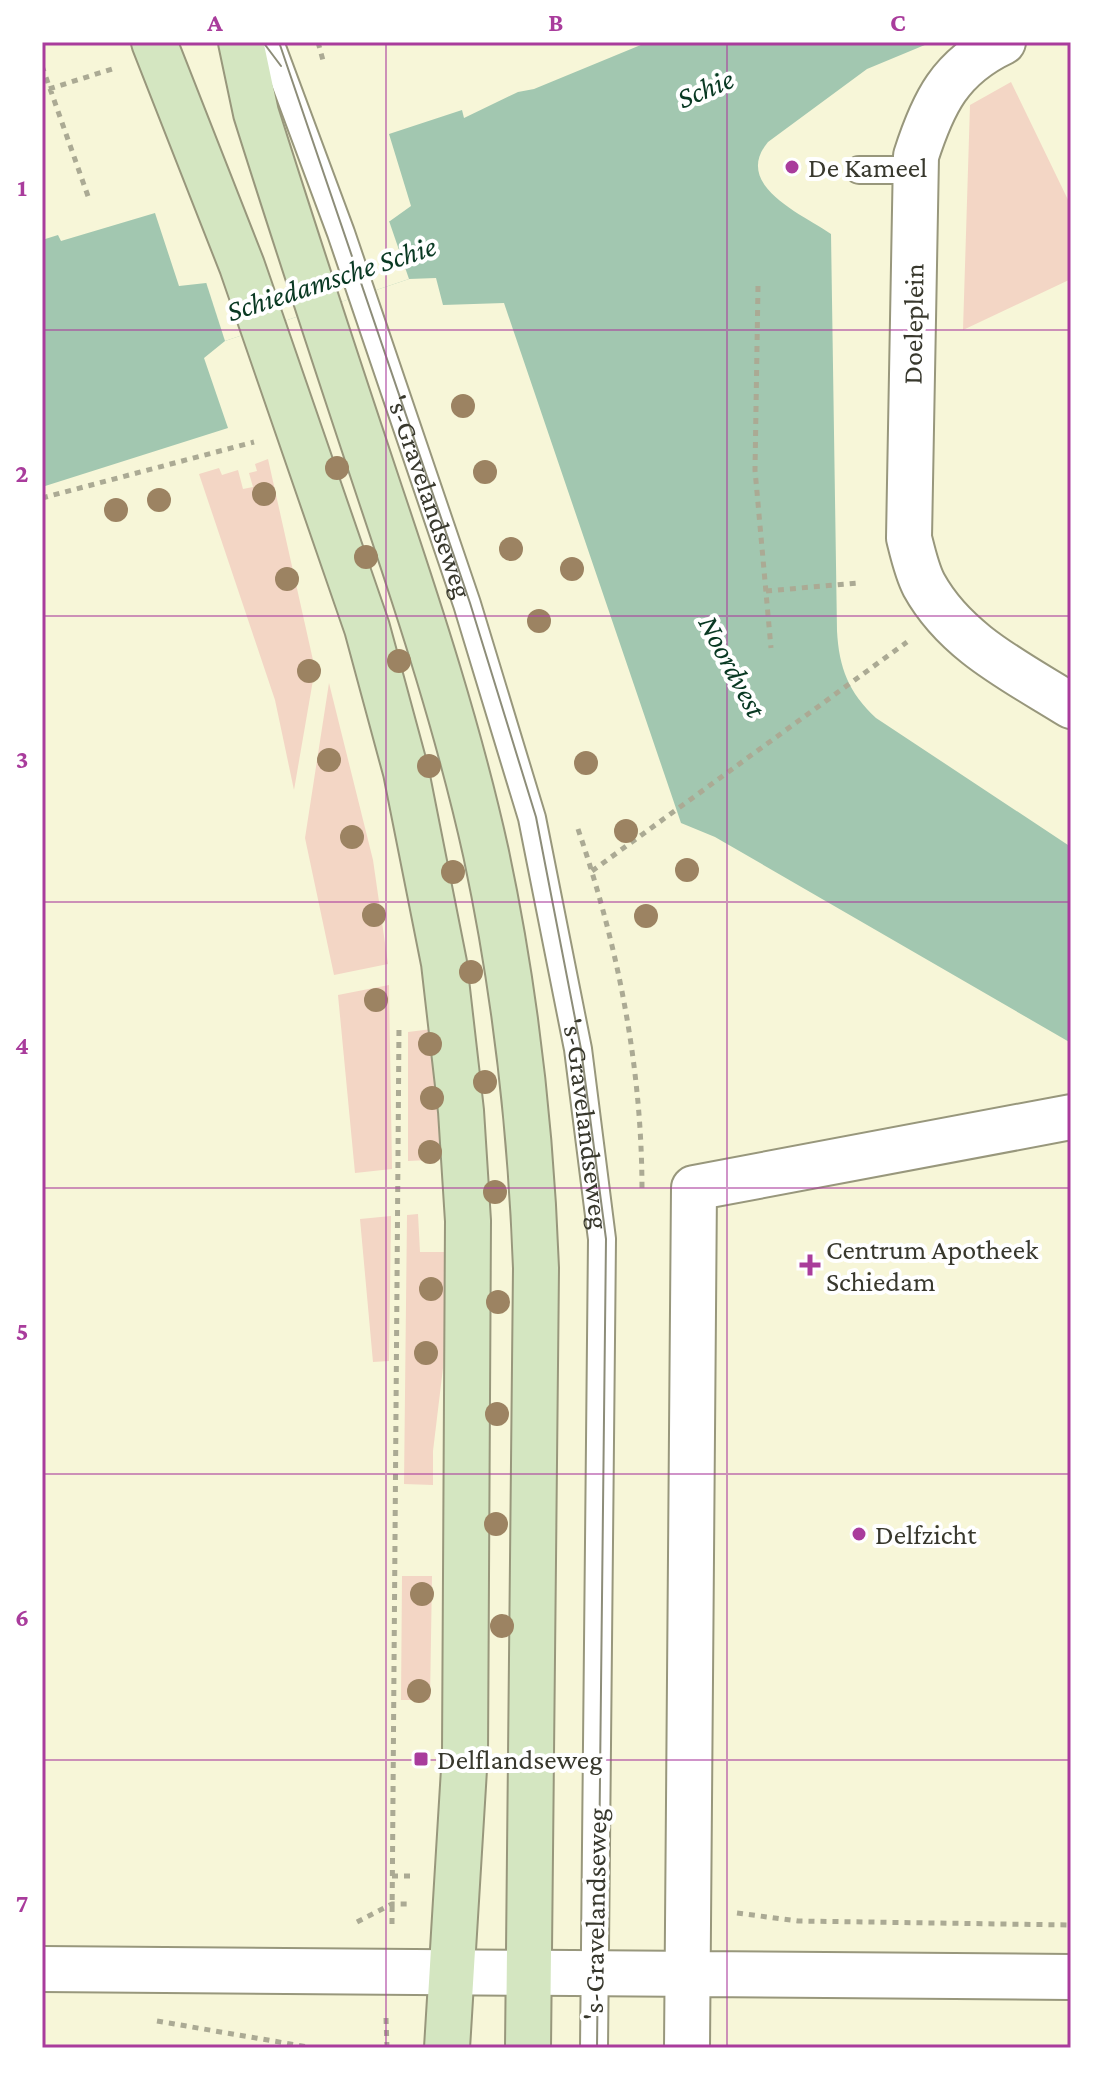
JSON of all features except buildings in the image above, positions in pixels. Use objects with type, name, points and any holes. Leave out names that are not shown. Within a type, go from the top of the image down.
[{"type":"main road","name":"'s-Gravelandseweg","points":[[241,42],[256,113],[422,619],[456,735],[498,914],[515,1028],[534,1208],[536,1268],[528,2048]]},
{"type":"main road","points":[[157,49],[204,160],[367,628],[406,772],[444,963],[459,1096],[468,1221],[465,1753],[447,2048]]},
{"type":"street","name":"Doeleplein","points":[[944,616],[923,583],[909,538],[916,156],[937,98],[961,69],[996,45]]},
{"type":"street","points":[[944,616],[970,641],[1071,706]]},
{"type":"street","points":[[687,2048],[694,1188],[1071,1117]]},
{"type":"street","points":[[42,1969],[687,1975],[867,1973],[1071,1977]]},
{"type":"lane","name":"'s-Gravelandseweg","points":[[270,42],[341,233],[467,604],[532,818],[578,1049],[602,1239],[594,2048]]},
{"type":"lane","points":[[859,170],[916,170]]},
{"type":"path","points":[[49,89],[157,49]]},
{"type":"path","points":[[42,66],[89,199]]},
{"type":"path","points":[[758,286],[755,470],[771,648]]},
{"type":"path","points":[[42,498],[239,447]]},
{"type":"path","points":[[766,591],[858,583]]},
{"type":"path","points":[[642,1186],[634,1059],[624,998],[592,871],[944,616]]},
{"type":"path","points":[[387,2048],[392,1918],[399,1020]]},
{"type":"path","points":[[145,2019],[314,2048]]},
{"type":"shaded area","points":[[1011,82],[1071,206],[1071,279],[963,330],[970,105]]},
{"type":"shaded area","points":[[268,459],[317,678],[313,680],[294,790],[275,700],[199,474],[219,468],[222,475],[238,470],[243,489],[253,487],[249,473],[257,471],[255,464]]},
{"type":"shaded area","points":[[329,683],[373,860],[388,964],[334,975],[305,838]]},
{"type":"shaded area","points":[[389,985],[392,1169],[355,1173],[338,995]]},
{"type":"shaded area","points":[[440,1028],[452,1159],[408,1161],[408,1032]]},
{"type":"shaded area","points":[[418,1214],[420,1252],[457,1252],[433,1451],[433,1485],[404,1484],[407,1215]]},
{"type":"shaded area","points":[[391,1216],[389,1361],[373,1362],[360,1219]]},
{"type":"shaded area","points":[[402,1576],[432,1576],[430,1700],[401,1700]]},
{"type":"water","points":[[648,42],[932,42],[867,69],[768,142],[759,157],[759,172],[764,185],[775,197],[831,234],[837,631],[843,668],[852,689],[876,718],[1071,847],[1071,1043],[715,837],[681,823],[504,303],[443,305],[436,278],[409,279],[225,341],[204,358],[228,428],[42,487],[42,240],[58,235],[61,241],[155,213],[179,286],[206,283],[390,221],[411,206],[389,134],[462,110],[464,118],[518,92],[534,89]]},
{"type":"pier","points":[[388,218],[409,279],[225,341],[205,279]]},
{"type":"tram line","points":[[263,42],[281,66]]},
{"type":"tram line","points":[[279,42],[470,603],[536,817],[581,1049],[606,1239],[597,2048]]},
{"type":"place","name":"De Kameel","points":[[792,167]]},
{"type":"place","name":"Centrum Apotheek Schiedam","points":[[810,1265]]},
{"type":"place","name":"Delfzicht","points":[[859,1534]]},
{"type":"place","name":"Delflandseweg","points":[[421,1759]]},
{"type":"water label","name":"Schie","points":[[705,88]]},
{"type":"water label","name":"Schiedamsche Schie","points":[[331,278]]},
{"type":"water label","name":"Noordvest","points":[[733,666]]}]
